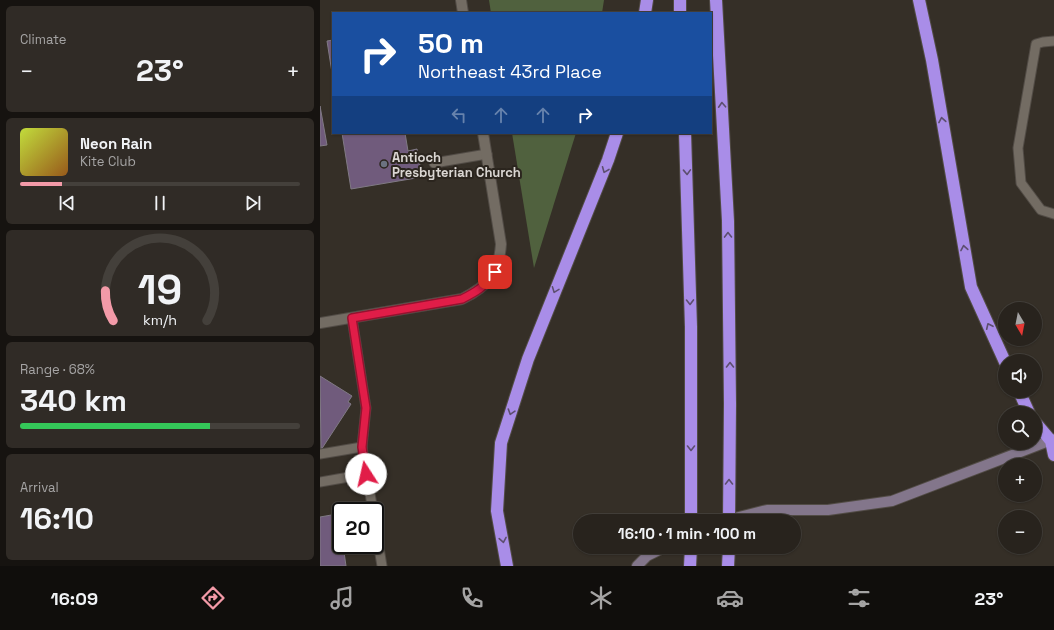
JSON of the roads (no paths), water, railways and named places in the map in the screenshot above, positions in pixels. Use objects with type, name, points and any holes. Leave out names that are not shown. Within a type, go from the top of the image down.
[{"type":"highway","points":[[645,12],[647,0]]},
{"type":"highway","points":[[680,0],[680,12]]},
{"type":"highway","points":[[716,0],[728,220],[730,404],[729,514]]},
{"type":"highway","points":[[919,0],[932,60],[970,287],[1001,354]]},
{"type":"highway","points":[[507,566],[498,511],[501,443],[528,359],[608,160],[617,134]]},
{"type":"highway","points":[[685,134],[691,409],[691,514]]},
{"type":"highway","points":[[1042,429],[1052,440],[1054,455]]},
{"type":"highway","points":[[690,566],[691,554]]},
{"type":"highway","points":[[728,566],[729,554]]},
{"type":"street","points":[[461,0],[463,12]]},
{"type":"street","points":[[320,323],[462,299],[477,292],[488,283],[495,272],[500,258],[501,244],[483,134]]},
{"type":"street","points":[[751,514],[767,510],[828,510],[892,501],[1052,440]]},
{"type":"street","points":[[637,566],[651,554]]},
{"type":"lane","points":[[1054,41],[1036,44],[1018,148],[1021,183],[1041,210],[1054,214]]},
{"type":"lane","points":[[434,163],[487,154]]},
{"type":"lane","points":[[352,318],[366,408],[362,447],[371,502]]},
{"type":"lane","points":[[320,454],[362,447]]},
{"type":"lane","points":[[320,482],[366,474]]},
{"type":"lane","points":[[380,554],[382,566]]},
{"type":"place","name":"Antioch Presbyterian Church","points":[[384,164]]}]
